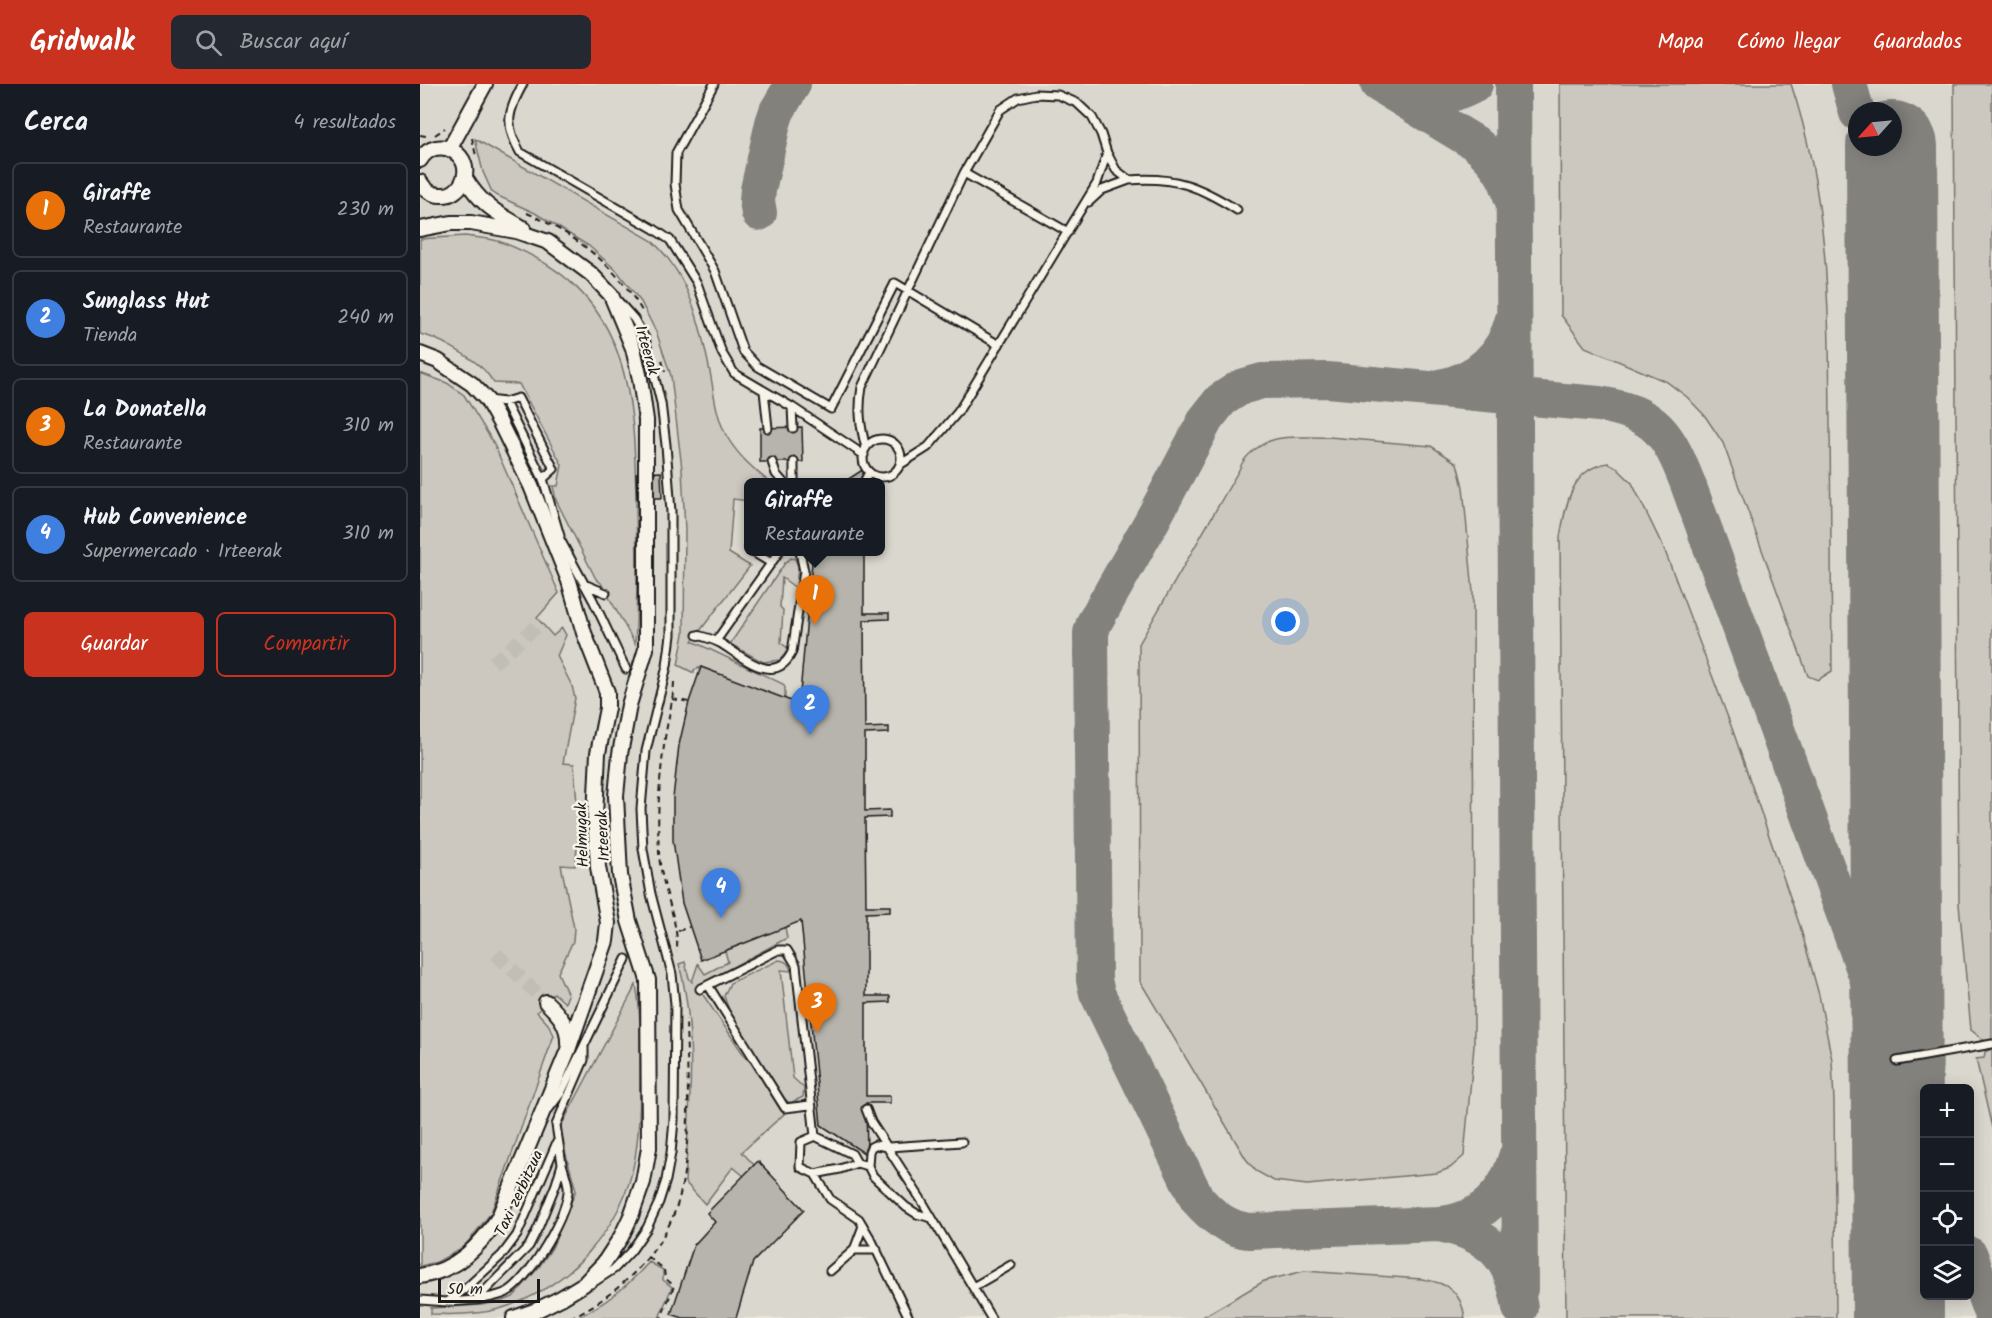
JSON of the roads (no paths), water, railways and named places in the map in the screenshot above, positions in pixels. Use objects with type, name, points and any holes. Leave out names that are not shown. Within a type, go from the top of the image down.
[{"type":"street","points":[[450,148],[485,84]]},
{"type":"street","points":[[420,158],[434,148],[450,148],[458,153],[466,169],[465,178],[460,187],[445,195],[435,195],[420,184]]},
{"type":"street","points":[[465,178],[472,191],[488,208],[548,242],[591,274],[611,295]]},
{"type":"street","points":[[420,229],[451,223],[488,224],[548,242]]},
{"type":"street","name":"Irteerak","points":[[514,1318],[537,1310],[584,1284],[604,1263],[621,1237],[643,1182],[649,1148],[648,980],[629,921],[620,875],[616,796],[620,754],[629,705],[646,649],[646,420],[633,348],[611,295]]},
{"type":"street","name":"Helmugak","points":[[420,354],[458,373],[487,400],[531,486],[605,685],[608,699],[598,753],[595,816],[598,867],[609,931],[568,1050],[499,1217],[484,1240],[469,1254],[447,1269],[420,1276]]},
{"type":"street","points":[[420,364],[458,373]]},
{"type":"street","points":[[546,1002],[559,1014],[566,1028],[568,1050]]},
{"type":"lane","points":[[523,84],[512,104],[508,118],[511,137],[520,152],[654,228],[670,240],[697,283],[722,353],[734,373],[865,452]]},
{"type":"lane","points":[[714,84],[676,153],[675,184],[679,210],[714,271],[743,351],[757,366],[831,409],[895,283],[999,345]]},
{"type":"lane","points":[[1107,153],[1097,183],[958,412],[928,447],[901,464],[896,472],[878,477],[869,472],[864,461],[865,452],[858,405],[862,387],[964,172],[1000,110],[1018,98],[1036,94],[1058,95],[1077,103],[1092,117],[1116,170],[1129,180]]},
{"type":"lane","points":[[964,172],[1068,232]]},
{"type":"lane","points":[[1082,208],[1102,190],[1129,180],[1148,178],[1175,181],[1207,191],[1238,210]]},
{"type":"lane","points":[[561,1298],[587,1287],[614,1269],[631,1251],[647,1228],[666,1180],[674,1120],[675,1004],[672,974],[651,894],[643,849],[641,809],[646,751],[667,666],[671,635],[671,512],[666,445],[662,403],[645,338],[634,319],[611,295]]},
{"type":"lane","points":[[764,391],[768,428]]},
{"type":"lane","points":[[487,400],[505,402],[518,398],[554,469],[543,479]]},
{"type":"lane","points":[[505,402],[543,479],[562,544]]},
{"type":"lane","points":[[792,407],[793,428]]},
{"type":"lane","points":[[865,452],[873,442],[881,439],[890,441],[898,447],[901,464]]},
{"type":"lane","points":[[772,462],[779,478]]},
{"type":"lane","points":[[794,462],[794,478]]},
{"type":"lane","points":[[866,478],[869,472]]},
{"type":"lane","points":[[531,486],[584,584],[626,669]]},
{"type":"lane","points":[[760,556],[771,563]]},
{"type":"lane","points":[[716,641],[775,556]]},
{"type":"lane","points":[[697,635],[716,641],[764,669],[776,669],[787,662],[792,652],[804,571],[801,556]]},
{"type":"lane","points":[[584,584],[606,593]]},
{"type":"lane","points":[[700,989],[778,950],[787,950],[796,965],[815,1136]]},
{"type":"lane","points":[[540,1121],[561,1093],[626,959]]},
{"type":"lane","points":[[708,985],[785,1108],[810,1106]]},
{"type":"lane","points":[[589,1036],[600,1035]]},
{"type":"lane","points":[[1897,1061],[1992,1044]]},
{"type":"lane","name":"Taxi zerbitzua","points":[[420,1299],[447,1302],[498,1296],[509,1291],[528,1273],[548,1243],[566,1202],[568,1188],[557,1141],[556,1125],[584,1060],[584,1047]]},
{"type":"lane","points":[[866,1109],[871,1122],[889,1147],[991,1318]]},
{"type":"lane","points":[[856,1163],[852,1154],[815,1136],[801,1142],[800,1167],[815,1174],[830,1199],[859,1219],[909,1318]]},
{"type":"lane","name":"Taxi zerbitzua","points":[[447,1302],[502,1255],[517,1235],[557,1141]]},
{"type":"lane","points":[[932,1218],[917,1214],[906,1207],[873,1176],[867,1166],[871,1148],[875,1145],[889,1147],[962,1142]]},
{"type":"lane","points":[[815,1174],[856,1163],[867,1166]]},
{"type":"lane","name":"Taxi zerbitzua","points":[[476,1300],[529,1246],[556,1184],[562,1164]]},
{"type":"lane","points":[[830,1271],[854,1250],[863,1226]]},
{"type":"lane","points":[[854,1250],[876,1250]]},
{"type":"lane","points":[[973,1287],[1011,1265]]},
{"type":"tunnel","points":[[493,663],[541,623]]},
{"type":"tunnel","points":[[496,954],[546,1002]]},
{"type":"place","name":"Giraffe","points":[[815,625]]},
{"type":"place","name":"Sunglass Hut","points":[[810,735]]},
{"type":"place","name":"Hub Convenience","points":[[721,918]]},
{"type":"place","name":"La Donatella","points":[[817,1033]]}]
